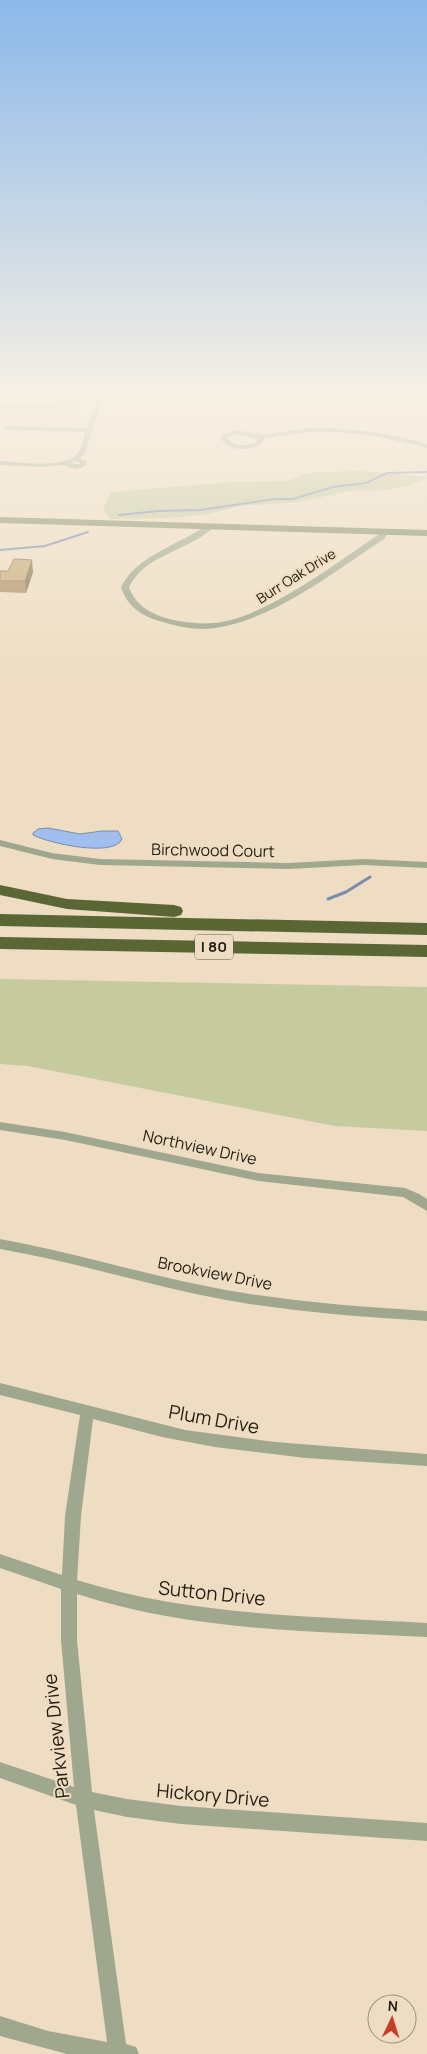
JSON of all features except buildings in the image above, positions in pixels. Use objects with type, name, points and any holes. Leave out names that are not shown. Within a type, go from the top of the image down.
[{"type":"highway","points":[[0,890],[67,904],[421,929]]},
{"type":"highway","name":"I 80","points":[[0,920],[421,929]]},
{"type":"highway","name":"I 80","points":[[0,943],[427,951]]},
{"type":"highway","points":[[0,952],[109,945]]},
{"type":"street","points":[[0,520],[427,533]]},
{"type":"street","name":"Burr Oak Drive","points":[[210,527],[148,563],[130,576],[125,586],[134,604],[154,617],[178,624],[215,625],[246,619],[282,602],[381,538],[385,532]]},
{"type":"street","name":"Birchwood Court","points":[[0,843],[52,856],[100,862],[289,866],[363,862],[427,865]]},
{"type":"street","name":"Northview Drive","points":[[0,1126],[96,1141],[212,1168],[261,1177],[334,1187],[395,1192],[415,1197],[427,1206]]},
{"type":"street","name":"Brookview Drive","points":[[0,1244],[64,1256],[178,1285],[236,1297],[322,1308],[427,1316]]},
{"type":"street","name":"Plum Drive","points":[[0,1389],[87,1413],[184,1435],[238,1444],[293,1451],[427,1460]]},
{"type":"street","name":"Parkview Drive","points":[[87,1413],[73,1516],[69,1584],[69,1640],[73,1701],[84,1799],[122,2054]]},
{"type":"street","name":"Sutton Drive","points":[[0,1561],[137,1604],[177,1612],[225,1617],[427,1630]]},
{"type":"street","name":"Hickory Drive","points":[[0,1770],[84,1799],[127,1808],[181,1815],[427,1832]]},
{"type":"street","points":[[0,2026],[25,2035],[73,2046],[122,2054]]},
{"type":"green space","points":[[136,490],[388,490],[349,491],[299,502],[238,506],[224,511],[192,516],[110,519],[103,509],[111,492]]},
{"type":"green space","points":[[0,979],[427,987],[427,1131],[335,1126],[28,1066],[0,1064]]},
{"type":"water","points":[[48,828],[80,834],[118,831],[122,839],[116,845],[107,848],[94,848],[66,845],[33,835],[38,829]]},
{"type":"waterway","points":[[119,515],[158,511],[200,510],[275,499],[293,499],[323,490]]},
{"type":"waterway","points":[[0,550],[45,546],[88,532]]},
{"type":"waterway","points":[[328,899],[346,892],[370,877]]}]
